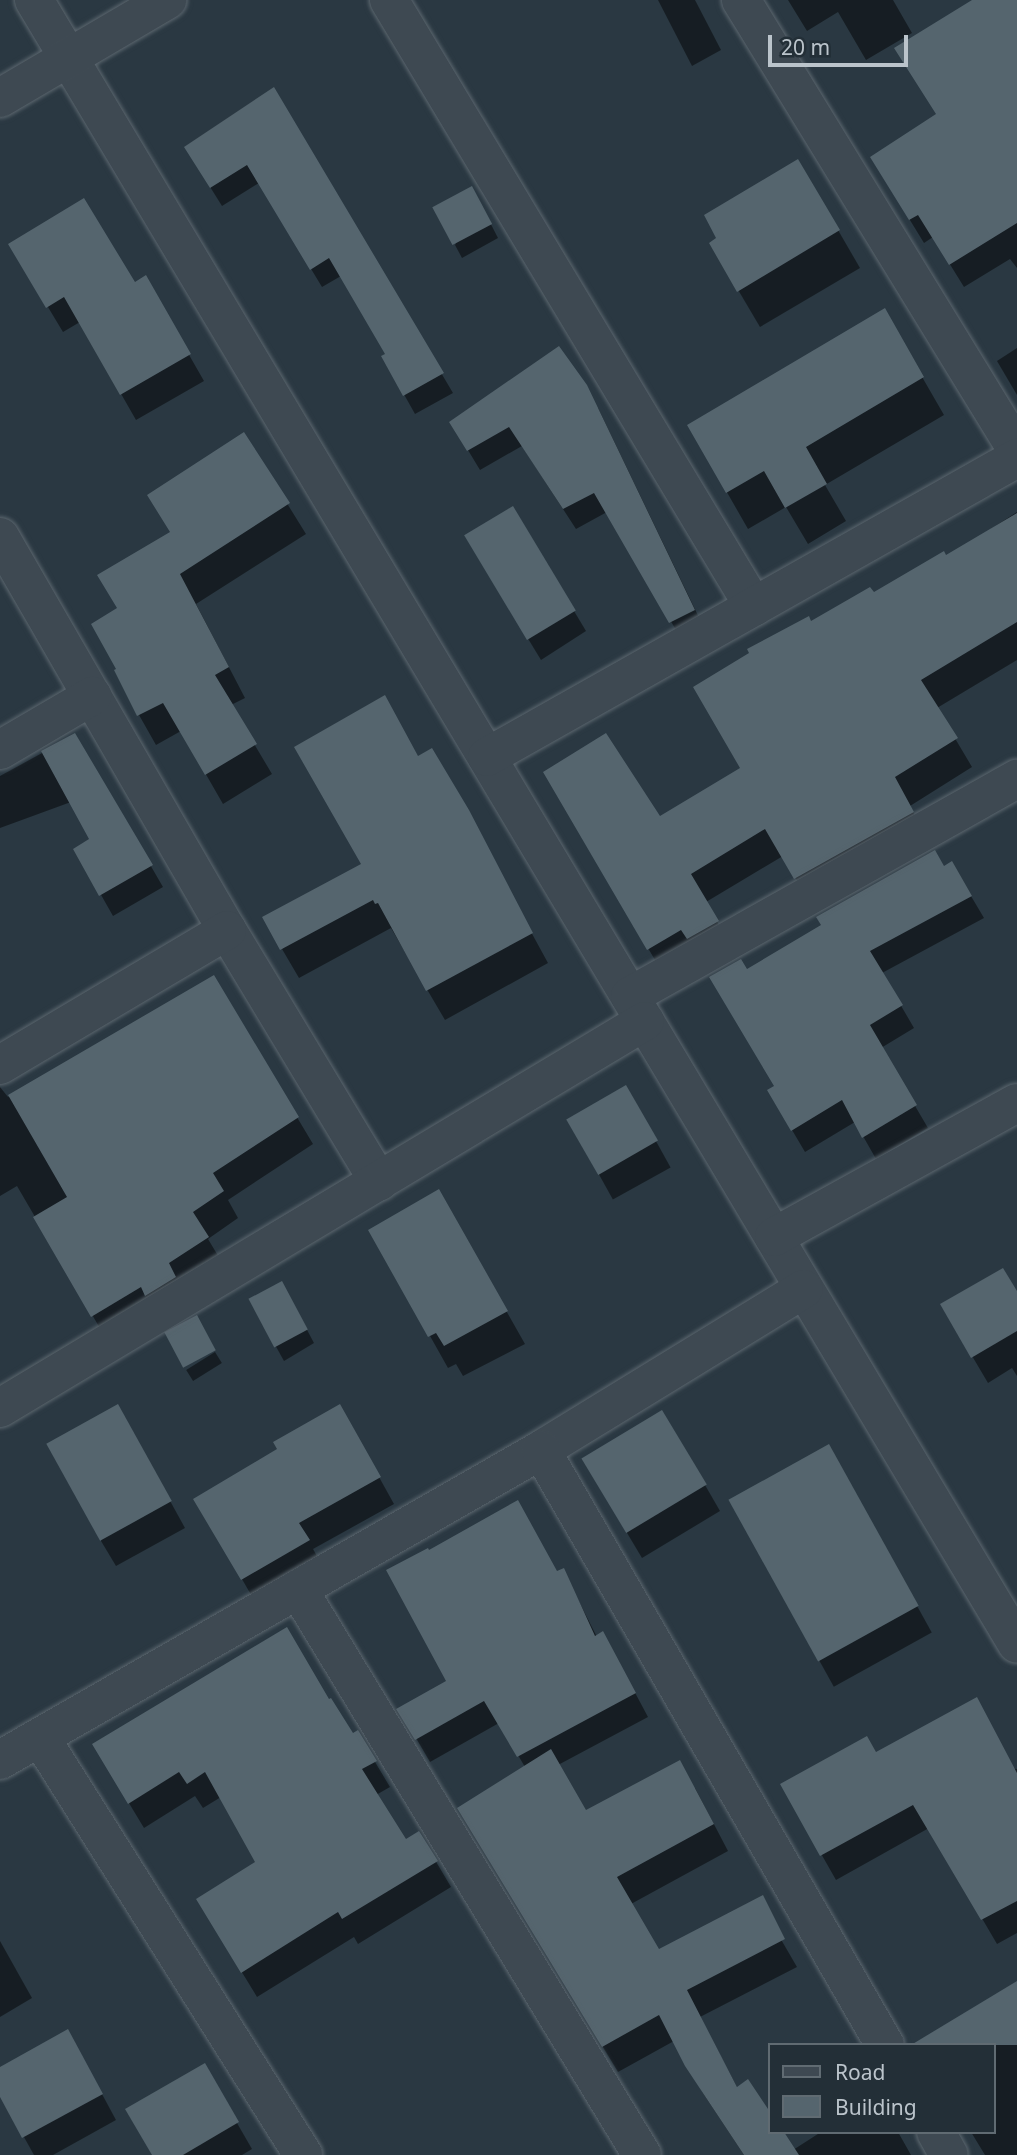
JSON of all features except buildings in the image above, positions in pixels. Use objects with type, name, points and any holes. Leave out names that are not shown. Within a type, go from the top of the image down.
[{"type":"street","points":[[34,0],[1017,1644]]},
{"type":"street","points":[[0,98],[167,0]]},
{"type":"street","points":[[389,0],[754,607]]},
{"type":"street","points":[[741,0],[1017,450]]},
{"type":"street","points":[[487,758],[1017,458]]},
{"type":"street","points":[[0,537],[227,930],[379,1182]]},
{"type":"street","points":[[0,750],[92,696]]},
{"type":"street","points":[[0,1408],[379,1182],[637,1009],[1017,779]]},
{"type":"street","points":[[0,1065],[227,930]]},
{"type":"street","points":[[774,1237],[1017,1103]]},
{"type":"street","points":[[0,1760],[541,1450],[804,1289]]},
{"type":"street","points":[[541,1450],[884,2043]]},
{"type":"street","points":[[298,1589],[642,2155]]},
{"type":"street","points":[[40,1737],[303,2155]]},
{"type":"street","points":[[937,2134],[949,2155]]}]
